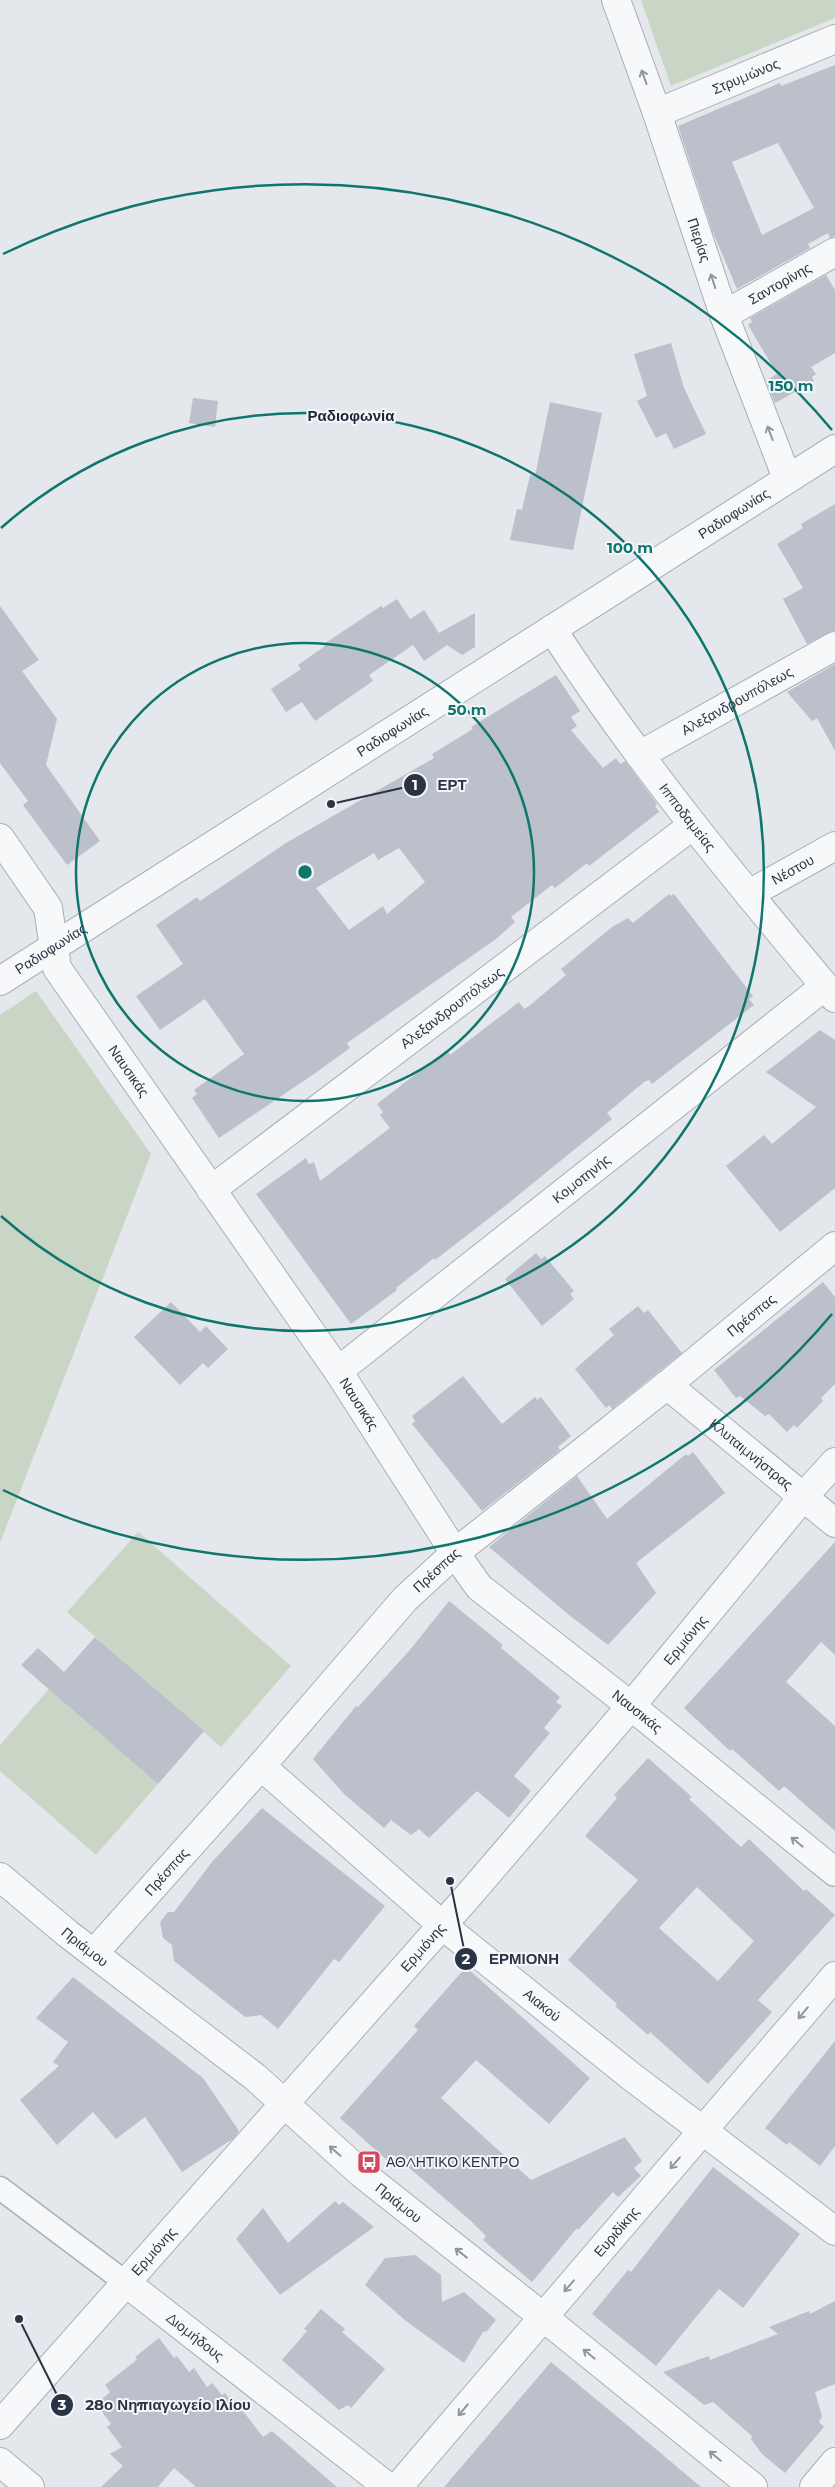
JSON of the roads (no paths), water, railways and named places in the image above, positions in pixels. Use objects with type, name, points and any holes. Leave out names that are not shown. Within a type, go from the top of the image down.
[{"type":"street","name":"Πιερίας","points":[[616,0],[657,113],[724,315],[787,478]]},
{"type":"street","name":"Στρυμώνος","points":[[657,113],[835,39]]},
{"type":"street","name":"Σαντορίνης","points":[[724,315],[835,252]]},
{"type":"street","name":"Ραδιοφωνίας","points":[[0,981],[835,449]]},
{"type":"street","name":"Ιπποδαμείας","points":[[552,628],[640,756],[749,894],[830,992]]},
{"type":"street","name":"Αλεξανδρουπόλεως","points":[[640,756],[835,646]]},
{"type":"street","name":"Αλεξανδρουπόλεως","points":[[211,1190],[694,825]]},
{"type":"street","name":"Ναυσικάς","points":[[0,838],[48,908],[58,968],[338,1371],[455,1553],[479,1587],[631,1706],[835,1872]]},
{"type":"street","name":"Νέστου","points":[[749,894],[835,846]]},
{"type":"street","name":"Κομοτηνής","points":[[338,1371],[830,992]]},
{"type":"street","name":"Πρέσπας","points":[[94,1954],[261,1766],[404,1599],[455,1553],[667,1385],[835,1246]]},
{"type":"street","name":"Κλυταιμνήστρας","points":[[667,1385],[835,1523]]},
{"type":"street","name":"Ερμιόνης","points":[[0,2425],[125,2282],[285,2106],[442,1926],[631,1706],[803,1497],[835,1462]]},
{"type":"street","name":"Αιακού","points":[[261,1766],[442,1926],[632,2077],[835,2230]]},
{"type":"street","name":"Πριάμου","points":[[0,1877],[94,1954],[255,2077],[361,2174],[542,2316],[753,2487]]},
{"type":"street","name":"Ευριδίκης","points":[[398,2487],[542,2316],[704,2131],[835,1976]]},
{"type":"street","name":"Διομήδους","points":[[0,2188],[125,2282],[388,2487]]},
{"type":"street","points":[[0,2462],[30,2487]]},
{"type":"street","points":[[814,2487],[835,2462]]},
{"type":"place","name":"ΕΡΤ","points":[[331,804]]},
{"type":"place","name":"ΕΡΜΙΟΝΗ","points":[[450,1881]]},
{"type":"place","name":"ΑΘΛΗΤΙΚΟ ΚΕΝΤΡΟ","points":[[369,2162]]},
{"type":"place","name":"28ο Νηπιαγωγείο Ιλίου","points":[[19,2319]]},
{"type":"district","name":"Ραδιοφωνία","points":[[351,416]]}]
